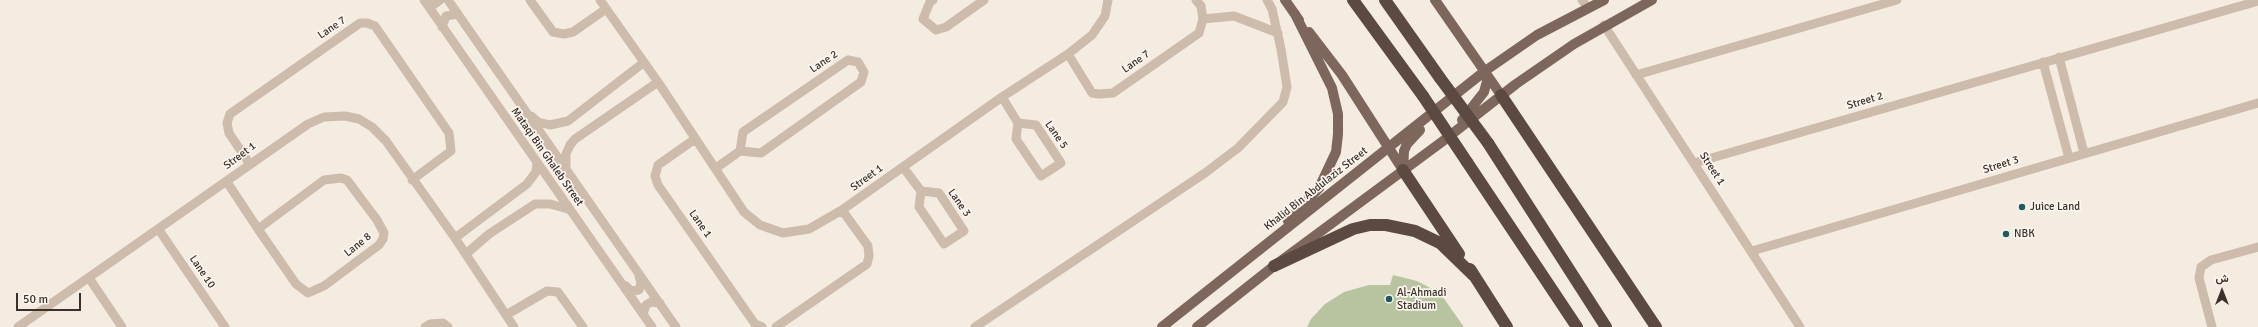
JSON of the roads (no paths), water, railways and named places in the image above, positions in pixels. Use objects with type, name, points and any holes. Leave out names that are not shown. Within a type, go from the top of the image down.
[{"type":"highway","points":[[1353,0],[1423,96],[1577,327]]},
{"type":"highway","points":[[1385,0],[1488,143],[1606,327]]},
{"type":"highway","points":[[1501,95],[1656,327]]},
{"type":"highway","points":[[1403,170],[1507,327]]},
{"type":"highway","points":[[1274,266],[1353,229],[1370,225],[1386,225],[1415,231],[1440,243],[1474,276]]},
{"type":"main road","points":[[1285,0],[1342,75],[1403,170]]},
{"type":"main road","points":[[1435,0],[1501,95]]},
{"type":"main road","name":"Khalid Bin Abdulaziz Street","points":[[1162,327],[1485,71],[1585,4],[1604,0]]},
{"type":"main road","points":[[1197,327],[1274,266],[1443,141],[1501,95],[1604,25],[1652,0]]},
{"type":"main road","points":[[1264,246],[1319,188],[1336,152],[1338,114],[1332,88],[1295,14]]},
{"type":"main road","points":[[1443,141],[1482,96],[1487,81],[1485,71]]},
{"type":"main road","points":[[1403,170],[1404,151],[1409,141],[1461,91]]},
{"type":"street","points":[[425,2],[433,5],[440,0]]},
{"type":"street","name":"Mataqi Bin Ghaleb Street","points":[[448,0],[676,327]]},
{"type":"street","points":[[530,0],[553,32],[564,34],[573,32],[606,9]]},
{"type":"street","name":"Street 1","points":[[600,0],[643,63],[658,82],[744,212],[760,225],[783,233],[809,230],[842,210],[1002,97],[1068,54],[1092,35],[1105,16],[1108,0]]},
{"type":"street","points":[[932,0],[923,19],[936,30],[946,27],[984,0]]},
{"type":"street","points":[[1196,0],[1201,6],[1203,19],[1234,16],[1278,33]]},
{"type":"street","points":[[975,327],[1198,177],[1238,148],[1283,102],[1287,87],[1278,33],[1272,9],[1266,0]]},
{"type":"street","points":[[1636,75],[1897,0]]},
{"type":"street","name":"Street 2","points":[[1694,163],[2258,1]]},
{"type":"street","name":"Mataqi Bin Ghaleb Street","points":[[425,2],[652,327]]},
{"type":"street","points":[[442,27],[446,16],[458,14]]},
{"type":"street","name":"Lane 7","points":[[1068,54],[1092,93],[1113,93],[1199,33],[1203,19]]},
{"type":"street","name":"Lane 7","points":[[249,163],[229,134],[227,123],[230,114],[360,23],[367,22],[375,26],[449,133],[451,151],[412,180]]},
{"type":"street","name":"Street 1","points":[[1604,25],[1800,327]]},
{"type":"street","points":[[2059,57],[2084,153]]},
{"type":"street","name":"Lane 2","points":[[848,60],[858,62],[864,72],[861,82],[761,153],[740,151],[743,132],[848,60]]},
{"type":"street","points":[[2043,62],[2069,158]]},
{"type":"street","points":[[528,113],[538,122],[550,125],[568,120],[643,63]]},
{"type":"street","points":[[566,171],[566,154],[570,145],[576,139],[658,82]]},
{"type":"street","points":[[1002,97],[1018,123]]},
{"type":"street","name":"Street 3","points":[[1752,251],[2258,103]]},
{"type":"street","name":"Street 1","points":[[18,327],[227,182],[249,163],[308,124],[324,117],[345,116],[359,119],[372,127],[386,141],[412,180],[455,238],[514,327]]},
{"type":"street","name":"Lane 5","points":[[1018,123],[1036,125],[1061,163],[1041,176],[1016,139],[1018,123]]},
{"type":"street","name":"Lane 1","points":[[695,140],[658,165],[655,176],[658,185],[754,324],[762,327]]},
{"type":"street","points":[[716,168],[740,151]]},
{"type":"street","points":[[455,238],[527,184],[536,172],[537,163]]},
{"type":"street","points":[[903,167],[921,191]]},
{"type":"street","name":"Lane 8","points":[[227,182],[258,229],[296,284],[308,293],[324,286],[379,245],[383,239],[384,233],[377,220],[347,180],[341,178],[324,180],[258,229]]},
{"type":"street","name":"Lane 3","points":[[921,191],[939,193],[964,231],[944,244],[919,207],[921,191]]},
{"type":"street","points":[[466,254],[489,234],[535,204],[550,204],[568,208]]},
{"type":"street","points":[[776,327],[867,264],[870,256],[868,246],[842,210]]},
{"type":"street","name":"Lane 10","points":[[159,230],[225,327]]},
{"type":"street","points":[[2212,327],[2199,278],[2201,267],[2211,260],[2258,248]]},
{"type":"street","points":[[622,282],[632,291],[639,290],[641,283],[638,271]]},
{"type":"street","points":[[89,278],[122,327]]},
{"type":"street","points":[[506,315],[547,291],[558,292],[583,327]]},
{"type":"street","points":[[643,314],[646,305],[651,302],[660,303]]},
{"type":"street","points":[[425,327],[430,324],[443,323],[448,327]]},
{"type":"place","name":"Juice Land","points":[[2022,207]]},
{"type":"place","name":"NBK","points":[[2006,234]]},
{"type":"place","name":"Al-Ahmadi Stadium","points":[[1389,299]]}]
